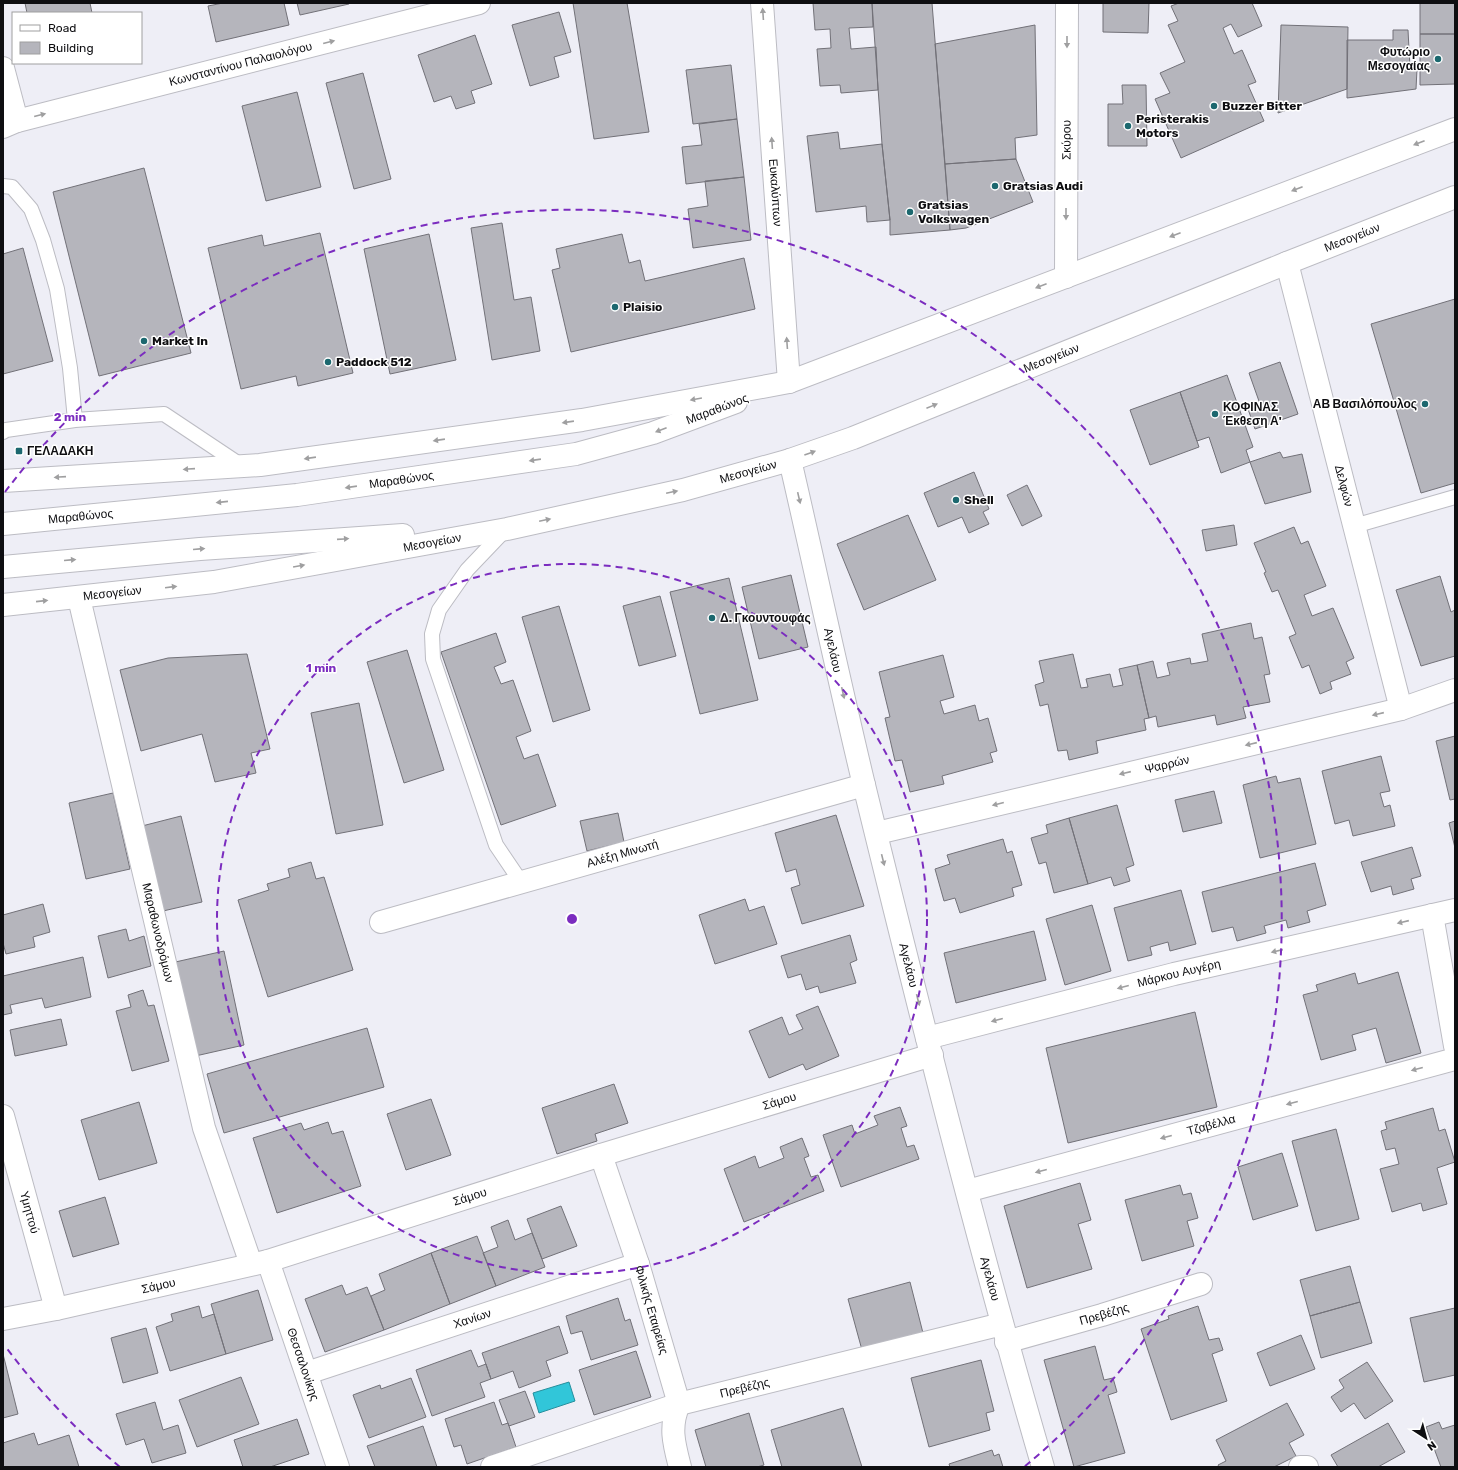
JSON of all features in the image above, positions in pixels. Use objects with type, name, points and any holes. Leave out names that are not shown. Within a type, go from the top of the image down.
[{"type":"street","name":"Ευκαλύπτων","points":[[762,3],[789,382]]},
{"type":"street","name":"Σκύρου","points":[[1066,276],[1067,3]]},
{"type":"street","name":"Κωνσταντίνου Παλαιολόγου","points":[[10,124],[474,4]]},
{"type":"street","points":[[3,68],[10,124]]},
{"type":"street","points":[[3,481],[268,464],[582,420],[789,382],[1455,129]]},
{"type":"street","name":"Μεσογείων","points":[[3,605],[79,598],[214,582],[507,529],[683,490],[790,460],[853,438],[1455,197]]},
{"type":"street","name":"Δελφών","points":[[1287,263],[1401,709]]},
{"type":"street","name":"Μαραθώνος","points":[[3,524],[298,495],[576,454],[653,433],[789,382]]},
{"type":"street","name":"Αγελάου","points":[[790,460],[864,785],[929,1047],[1004,1333],[1043,1467]]},
{"type":"street","points":[[3,566],[200,549],[507,529]]},
{"type":"street","name":"Μαραθωνοδρόμων","points":[[79,598],[204,1128],[259,1263]]},
{"type":"street","name":"Ψαρρών","points":[[877,833],[1401,709],[1455,690]]},
{"type":"street","name":"Αλέξη Μινωτή","points":[[381,922],[864,785]]},
{"type":"street","name":"Μάρκου Αυγέρη","points":[[929,1047],[1174,974],[1455,910]]},
{"type":"street","points":[[1432,915],[1455,1046]]},
{"type":"street","name":"Σάμου","points":[[3,1319],[56,1309],[259,1263],[600,1155],[929,1047]]},
{"type":"street","name":"Τζαβέλλα","points":[[967,1191],[1455,1059]]},
{"type":"street","name":"Υμηττού","points":[[3,1116],[56,1309]]},
{"type":"street","name":"Φιλικής Εταιρείας","points":[[600,1155],[638,1264],[679,1404]]},
{"type":"street","name":"Θεσσαλονίκης","points":[[259,1263],[307,1373],[335,1466]]},
{"type":"street","name":"Χανίων","points":[[307,1373],[638,1264]]},
{"type":"street","name":"Πρεβέζης","points":[[501,1466],[679,1404],[1004,1333],[1102,1315],[1201,1284]]},
{"type":"street","points":[[679,1404],[674,1417],[673,1433],[680,1467]]},
{"type":"street","points":[[1300,1467],[1307,1467]]},
{"type":"lane","points":[[3,186],[12,187],[31,209],[43,240],[57,289],[70,368],[75,420]]},
{"type":"lane","points":[[3,432],[6,430],[75,420],[164,414],[242,466]]},
{"type":"lane","points":[[1354,526],[1455,496]]},
{"type":"lane","points":[[507,529],[467,570],[439,610],[432,634],[433,659],[496,845],[521,882]]},
{"type":"water","points":[[569,1382],[575,1401],[539,1413],[533,1393]]},
{"type":"building","points":[[25,3],[90,3],[92,12],[27,12]]},
{"type":"building","points":[[223,3],[284,3],[289,25],[216,42],[208,6]]},
{"type":"building","points":[[297,3],[349,3],[349,4],[300,15]]},
{"type":"building","points":[[573,3],[627,3],[649,132],[594,139]]},
{"type":"building","points":[[813,3],[872,3],[873,27],[849,28],[851,49],[876,47],[878,90],[841,93],[840,85],[820,86],[817,49],[831,48],[830,29],[815,30]]},
{"type":"building","points":[[872,3],[932,3],[950,230],[890,235]]},
{"type":"building","points":[[1103,3],[1149,3],[1148,33],[1103,32]]},
{"type":"building","points":[[1179,3],[1252,3],[1262,26],[1238,37],[1231,24],[1223,28],[1234,54],[1242,50],[1256,82],[1248,85],[1264,121],[1181,158],[1155,99],[1170,93],[1160,73],[1185,62],[1168,25],[1178,21],[1171,6]]},
{"type":"building","points":[[1420,3],[1455,3],[1455,34],[1420,34]]},
{"type":"building","points":[[559,12],[571,52],[554,57],[559,77],[530,86],[512,25]]},
{"type":"building","points":[[1035,25],[1037,135],[1015,138],[1016,159],[945,164],[935,44]]},
{"type":"building","points":[[1281,25],[1348,27],[1347,89],[1278,113]]},
{"type":"building","points":[[1393,30],[1408,30],[1410,68],[1417,69],[1416,89],[1347,98],[1347,40],[1393,40]]},
{"type":"building","name":"Φυτώριο Μεσογαίας","points":[[1420,34],[1455,34],[1455,84],[1420,85]]},
{"type":"building","points":[[475,35],[492,84],[471,91],[475,103],[456,109],[451,96],[434,102],[418,55]]},
{"type":"building","points":[[731,65],[737,119],[693,124],[686,70]]},
{"type":"building","points":[[363,73],[391,179],[354,189],[326,83]]},
{"type":"building","points":[[1122,85],[1146,85],[1147,146],[1108,146],[1108,104],[1123,104]]},
{"type":"building","points":[[297,92],[321,187],[266,201],[242,106]]},
{"type":"building","points":[[737,119],[744,177],[686,184],[682,147],[702,145],[699,124]]},
{"type":"building","points":[[838,132],[840,149],[882,144],[890,220],[867,222],[866,206],[816,212],[807,136]]},
{"type":"building","points":[[1016,159],[1033,202],[966,228],[950,230],[945,164]]},
{"type":"building","points":[[144,168],[191,353],[99,376],[53,192]]},
{"type":"building","points":[[744,177],[751,240],[693,248],[688,209],[708,206],[705,181]]},
{"type":"building","points":[[502,223],[514,300],[531,297],[540,351],[492,360],[471,228]]},
{"type":"building","points":[[320,233],[353,373],[298,386],[296,376],[241,389],[208,248],[262,235],[264,246]]},
{"type":"building","points":[[429,234],[456,360],[390,374],[364,249]]},
{"type":"building","points":[[622,234],[629,263],[640,260],[645,281],[744,258],[755,309],[571,352],[552,270],[560,268],[556,249]]},
{"type":"building","points":[[23,248],[53,361],[3,374],[3,254]]},
{"type":"building","name":"ΑΒ Βασιλόπουλος","points":[[1455,299],[1455,483],[1421,493],[1371,324]]},
{"type":"building","points":[[1280,362],[1298,414],[1255,429],[1248,409],[1260,404],[1249,373]]},
{"type":"building","name":"ΚΟΦΙΝΑΣ Έκθεση Α'","points":[[1227,375],[1253,447],[1246,450],[1250,462],[1221,473],[1209,437],[1197,441],[1180,392]]},
{"type":"building","points":[[1180,392],[1199,447],[1150,465],[1130,410]]},
{"type":"building","points":[[1280,452],[1283,458],[1302,454],[1311,492],[1265,504],[1250,462]]},
{"type":"building","name":"Shell","points":[[974,472],[989,509],[983,512],[989,524],[969,533],[962,517],[938,527],[924,493]]},
{"type":"building","points":[[1027,485],[1042,516],[1022,526],[1007,495]]},
{"type":"building","points":[[908,515],[936,580],[864,610],[837,544]]},
{"type":"building","points":[[1234,525],[1237,545],[1206,551],[1202,530]]},
{"type":"building","points":[[1294,527],[1301,544],[1308,541],[1326,586],[1304,595],[1312,616],[1333,608],[1354,658],[1346,662],[1351,674],[1330,682],[1332,689],[1320,694],[1309,665],[1302,668],[1289,637],[1296,634],[1278,590],[1272,592],[1264,573],[1266,572],[1254,543]]},
{"type":"building","points":[[791,575],[808,647],[759,659],[742,587]]},
{"type":"building","points":[[1440,576],[1451,612],[1455,610],[1455,656],[1421,666],[1396,590]]},
{"type":"building","points":[[729,578],[758,700],[700,714],[670,592]]},
{"type":"building","points":[[660,596],[676,656],[639,666],[623,606]]},
{"type":"building","points":[[559,606],[590,710],[553,722],[522,617]]},
{"type":"building","points":[[1251,623],[1254,639],[1262,637],[1270,674],[1264,675],[1270,702],[1243,707],[1246,718],[1217,725],[1215,715],[1158,727],[1156,716],[1149,718],[1137,665],[1153,661],[1157,678],[1170,675],[1167,663],[1190,658],[1191,664],[1208,661],[1202,634]]},
{"type":"building","points":[[496,633],[506,662],[494,667],[501,684],[513,680],[531,731],[516,737],[524,759],[538,754],[556,806],[501,825],[441,652]]},
{"type":"building","points":[[407,650],[444,770],[404,783],[367,662]]},
{"type":"building","points":[[247,654],[270,749],[251,753],[256,773],[215,782],[202,734],[141,751],[120,670],[168,658]]},
{"type":"building","points":[[1073,654],[1081,688],[1088,687],[1086,679],[1110,674],[1113,687],[1123,685],[1119,669],[1137,665],[1149,718],[1144,719],[1146,730],[1096,741],[1098,753],[1069,760],[1067,750],[1058,751],[1048,704],[1040,706],[1035,685],[1044,682],[1039,661]]},
{"type":"building","points":[[943,655],[954,697],[940,701],[944,714],[975,705],[979,721],[988,718],[997,751],[990,753],[993,762],[942,776],[944,784],[910,792],[902,760],[895,761],[885,718],[890,717],[879,672]]},
{"type":"building","points":[[359,703],[383,825],[336,834],[311,713]]},
{"type":"building","points":[[1455,736],[1455,799],[1450,800],[1436,741]]},
{"type":"building","points":[[1381,756],[1390,791],[1380,793],[1384,807],[1390,805],[1395,826],[1353,836],[1349,820],[1335,824],[1322,771]]},
{"type":"building","points":[[1276,776],[1278,783],[1300,778],[1316,844],[1260,858],[1243,785]]},
{"type":"building","points":[[1214,791],[1222,823],[1183,832],[1175,800]]},
{"type":"building","points":[[113,793],[130,869],[86,879],[69,803]]},
{"type":"building","points":[[1117,805],[1134,865],[1126,868],[1130,881],[1114,886],[1111,877],[1088,884],[1069,818]]},
{"type":"building","points":[[618,813],[624,842],[587,851],[580,821]]},
{"type":"building","points":[[836,815],[864,906],[802,924],[791,888],[800,885],[796,869],[786,872],[775,833]]},
{"type":"building","points":[[181,816],[202,902],[163,911],[142,826]]},
{"type":"building","points":[[1069,818],[1088,884],[1054,893],[1046,862],[1039,864],[1031,838],[1048,833],[1046,825]]},
{"type":"building","points":[[1455,821],[1455,848],[1449,823]]},
{"type":"building","points":[[1003,839],[1007,853],[1012,851],[1022,885],[1012,888],[1014,896],[960,913],[955,898],[944,901],[935,869],[950,864],[947,855]]},
{"type":"building","points":[[1412,847],[1421,876],[1411,879],[1414,889],[1393,895],[1391,886],[1371,892],[1361,862]]},
{"type":"building","points":[[311,862],[316,879],[324,877],[353,970],[268,997],[238,900],[269,890],[267,884],[290,877],[288,869]]},
{"type":"building","points":[[1315,863],[1326,905],[1307,911],[1310,922],[1288,928],[1286,920],[1264,926],[1266,933],[1237,941],[1233,927],[1212,932],[1202,892]]},
{"type":"building","points":[[1181,890],[1196,944],[1170,951],[1168,942],[1150,947],[1152,955],[1128,961],[1114,908]]},
{"type":"building","points":[[745,899],[749,911],[764,906],[777,944],[715,964],[699,915]]},
{"type":"building","points":[[43,904],[50,932],[33,937],[35,947],[6,954],[3,943],[3,915]]},
{"type":"building","points":[[1092,905],[1111,971],[1065,985],[1046,919]]},
{"type":"building","points":[[126,929],[129,941],[144,936],[151,966],[108,978],[98,936]]},
{"type":"building","points":[[1034,931],[1046,980],[956,1003],[944,953]]},
{"type":"building","points":[[850,935],[857,960],[850,963],[856,983],[820,993],[818,986],[806,990],[801,974],[788,978],[781,956]]},
{"type":"building","points":[[224,951],[244,1045],[191,1057],[171,963]]},
{"type":"building","points":[[83,957],[91,997],[45,1008],[42,998],[10,1005],[12,1013],[3,1015],[3,976]]},
{"type":"building","points":[[1398,972],[1421,1053],[1386,1063],[1376,1028],[1352,1035],[1356,1050],[1321,1060],[1303,995],[1318,991],[1316,985],[1355,973],[1358,984]]},
{"type":"building","points":[[143,990],[148,1006],[154,1005],[169,1061],[132,1071],[116,1011],[131,1007],[128,995]]},
{"type":"building","points":[[818,1006],[839,1056],[806,1070],[803,1064],[769,1078],[749,1031],[782,1017],[789,1035],[803,1029],[796,1015]]},
{"type":"building","points":[[1195,1012],[1217,1107],[1068,1143],[1046,1048]]},
{"type":"building","points":[[61,1019],[67,1045],[15,1056],[10,1030]]},
{"type":"building","points":[[367,1028],[384,1087],[224,1133],[207,1074]]},
{"type":"building","points":[[614,1084],[628,1123],[595,1134],[597,1141],[557,1154],[542,1108]]},
{"type":"building","points":[[431,1099],[451,1155],[406,1170],[387,1114]]},
{"type":"building","points":[[139,1102],[157,1163],[99,1180],[81,1120]]},
{"type":"building","points":[[900,1107],[907,1126],[901,1128],[907,1147],[914,1145],[919,1159],[841,1187],[823,1135],[852,1125],[855,1134],[878,1125],[874,1116]]},
{"type":"building","points":[[1433,1108],[1439,1131],[1445,1129],[1455,1162],[1437,1168],[1447,1204],[1423,1211],[1421,1203],[1392,1212],[1380,1169],[1399,1164],[1395,1148],[1386,1150],[1381,1131],[1387,1129],[1385,1122]]},
{"type":"building","points":[[328,1122],[332,1134],[343,1131],[361,1186],[277,1213],[253,1138],[301,1123],[304,1130]]},
{"type":"building","points":[[1336,1129],[1359,1219],[1316,1231],[1292,1141]]},
{"type":"building","points":[[802,1138],[809,1156],[804,1158],[811,1177],[818,1175],[824,1191],[744,1222],[724,1169],[755,1156],[759,1168],[784,1158],[780,1147]]},
{"type":"building","points":[[1282,1153],[1298,1206],[1253,1220],[1238,1167]]},
{"type":"building","points":[[1080,1183],[1091,1220],[1078,1224],[1092,1269],[1027,1288],[1004,1206]]},
{"type":"building","points":[[1180,1185],[1183,1195],[1191,1193],[1198,1218],[1187,1221],[1194,1246],[1142,1261],[1125,1200]]},
{"type":"building","points":[[105,1197],[119,1244],[73,1257],[59,1211]]},
{"type":"building","points":[[561,1206],[577,1246],[542,1259],[527,1219]]},
{"type":"building","points":[[508,1220],[515,1240],[532,1233],[545,1267],[496,1286],[483,1253],[498,1247],[491,1227]]},
{"type":"building","points":[[477,1236],[496,1286],[450,1304],[431,1253]]},
{"type":"building","points":[[431,1253],[450,1304],[384,1330],[371,1296],[385,1290],[379,1274]]},
{"type":"building","points":[[1350,1266],[1360,1302],[1310,1316],[1300,1280]]},
{"type":"building","points":[[910,1282],[923,1333],[862,1350],[848,1299]]},
{"type":"building","points":[[342,1285],[346,1295],[367,1287],[384,1330],[325,1352],[305,1299]]},
{"type":"building","points":[[258,1290],[273,1340],[226,1354],[211,1304]]},
{"type":"building","points":[[618,1298],[625,1321],[630,1319],[638,1345],[591,1360],[582,1331],[571,1334],[566,1316]]},
{"type":"building","points":[[1360,1302],[1372,1343],[1321,1358],[1310,1316]]},
{"type":"building","points":[[199,1306],[202,1318],[214,1314],[226,1354],[170,1371],[156,1327],[173,1321],[171,1314]]},
{"type":"building","points":[[1198,1306],[1209,1340],[1219,1338],[1223,1350],[1212,1354],[1227,1401],[1171,1420],[1141,1329],[1169,1319],[1168,1316]]},
{"type":"building","points":[[1455,1308],[1455,1375],[1424,1382],[1410,1318]]},
{"type":"building","points":[[559,1326],[568,1353],[546,1361],[551,1376],[519,1388],[513,1371],[491,1379],[482,1353]]},
{"type":"building","points":[[146,1328],[158,1373],[123,1383],[111,1338]]},
{"type":"building","points":[[1301,1335],[1315,1369],[1270,1386],[1257,1353]]},
{"type":"building","points":[[1095,1346],[1104,1380],[1113,1378],[1117,1392],[1108,1395],[1125,1453],[1074,1467],[1044,1360]]},
{"type":"building","points":[[471,1350],[478,1367],[486,1364],[491,1379],[480,1383],[485,1397],[432,1416],[416,1370]]},
{"type":"building","points":[[636,1351],[651,1397],[594,1415],[579,1370]]},
{"type":"building","points":[[3,1354],[18,1414],[3,1418]]},
{"type":"building","points":[[981,1360],[994,1411],[986,1413],[990,1430],[929,1447],[911,1378]]},
{"type":"building","points":[[1367,1362],[1393,1401],[1365,1419],[1354,1403],[1341,1412],[1331,1397],[1344,1388],[1339,1380]]},
{"type":"building","points":[[241,1377],[259,1424],[197,1447],[179,1400]]},
{"type":"building","points":[[411,1378],[426,1417],[369,1438],[353,1395],[380,1385],[381,1389]]},
{"type":"building","points":[[525,1391],[535,1417],[509,1426],[499,1400]]},
{"type":"building","points":[[155,1402],[163,1430],[178,1425],[186,1453],[152,1463],[144,1439],[126,1445],[116,1414]]},
{"type":"building","points":[[494,1402],[502,1425],[508,1423],[516,1447],[467,1464],[461,1445],[454,1447],[445,1419]]},
{"type":"building","points":[[1287,1403],[1304,1435],[1289,1443],[1296,1456],[1274,1467],[1219,1467],[1218,1465],[1226,1461],[1216,1440]]},
{"type":"building","points":[[843,1408],[862,1467],[782,1467],[771,1430]]},
{"type":"building","points":[[749,1413],[764,1465],[757,1467],[706,1467],[695,1430]]},
{"type":"building","points":[[297,1419],[309,1454],[270,1467],[243,1467],[234,1440]]},
{"type":"building","points":[[1439,1422],[1442,1429],[1455,1425],[1455,1467],[1441,1467],[1426,1427]]},
{"type":"building","points":[[1388,1423],[1405,1452],[1378,1467],[1338,1467],[1331,1455]]},
{"type":"building","points":[[423,1426],[437,1467],[375,1467],[367,1446]]},
{"type":"building","points":[[34,1433],[38,1445],[69,1435],[79,1467],[3,1467],[3,1443]]},
{"type":"building","points":[[992,1450],[994,1456],[999,1454],[1003,1467],[950,1467],[949,1464]]},
{"type":"place","name":"Φυτώριο Μεσογαίας","points":[[1438,59]]},
{"type":"place","name":"Buzzer Bitter","points":[[1214,106]]},
{"type":"place","name":"Peristerakis Motors","points":[[1128,126]]},
{"type":"place","name":"Gratsias Audi","points":[[995,186]]},
{"type":"place","name":"Gratsias Volkswagen","points":[[910,212]]},
{"type":"place","name":"Plaisio","points":[[615,307]]},
{"type":"place","name":"Market In","points":[[144,341]]},
{"type":"place","name":"Paddock 512","points":[[328,362]]},
{"type":"place","name":"ΑΒ Βασιλόπουλος","points":[[1425,404]]},
{"type":"place","name":"ΚΟΦΙΝΑΣ Έκθεση Α'","points":[[1215,414]]},
{"type":"place","name":"ΓΕΛΑΔΑΚΗ","points":[[19,451]]},
{"type":"place","name":"Shell","points":[[956,500]]},
{"type":"place","name":"Δ. Γκουντουφάς","points":[[712,618]]}]
